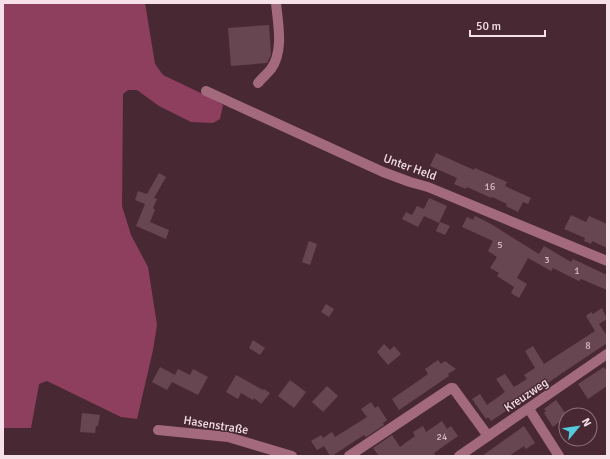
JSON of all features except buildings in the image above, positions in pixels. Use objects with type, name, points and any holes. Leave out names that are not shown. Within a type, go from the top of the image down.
[{"type":"street","points":[[258,83],[272,68],[278,52],[279,45],[276,3]]},
{"type":"street","name":"Unter Held","points":[[206,91],[383,172],[428,187],[607,261]]},
{"type":"street","name":"Kreuzweg","points":[[459,456],[607,354]]},
{"type":"street","points":[[349,456],[447,389],[451,388],[453,388],[488,436]]},
{"type":"street","points":[[529,409],[559,456]]},
{"type":"street","name":"Hasenstraße","points":[[158,430],[228,437],[292,456]]},
{"type":"shaded area","points":[[3,3],[145,3],[155,64],[163,75],[223,105],[220,119],[213,123],[191,122],[159,106],[137,90],[128,90],[123,94],[122,206],[131,235],[148,267],[157,325],[153,350],[137,419],[121,417],[47,381],[39,384],[31,428],[3,428]]}]
